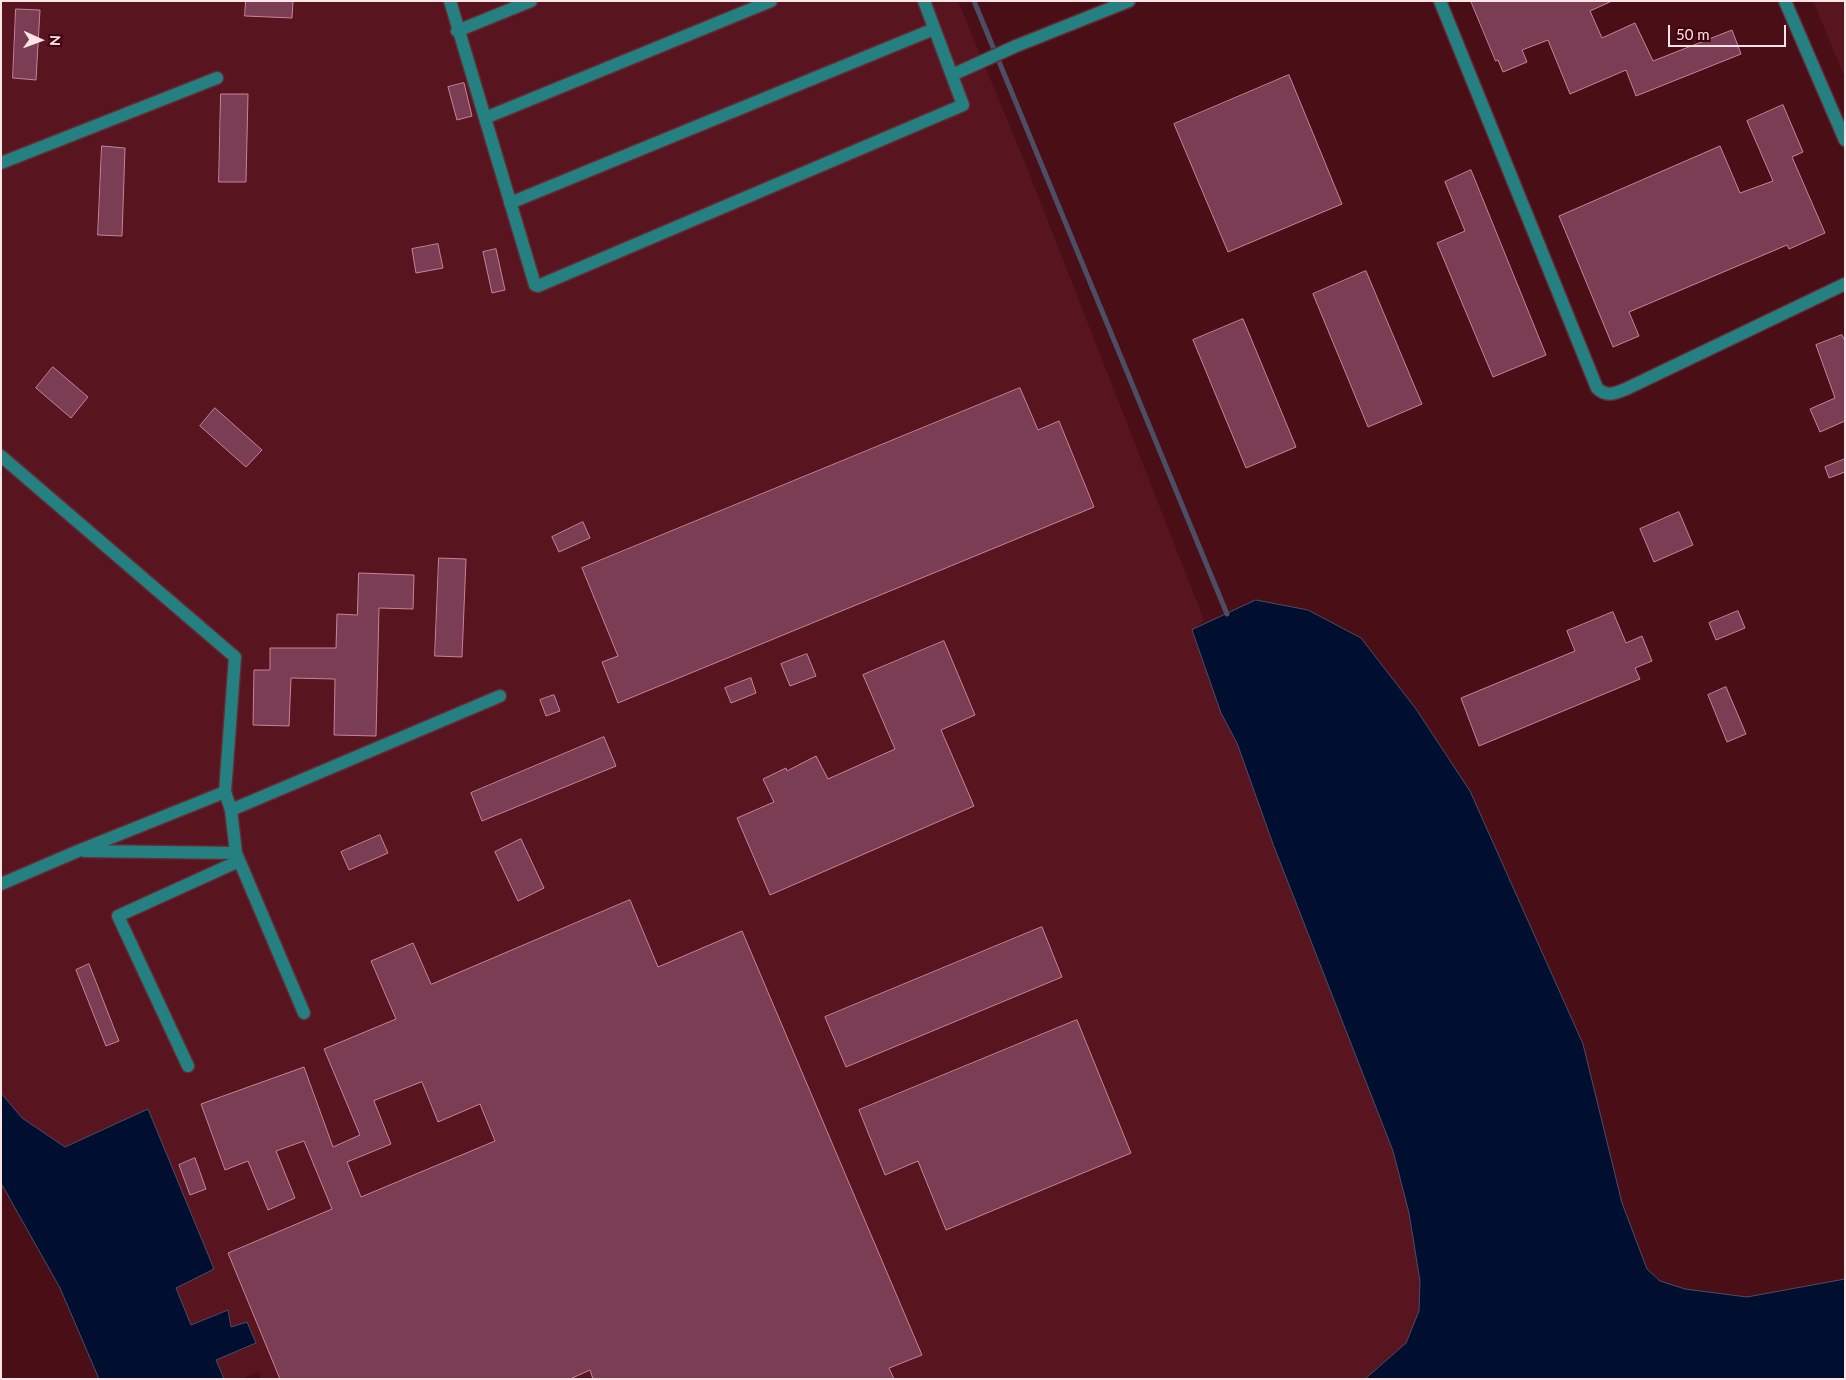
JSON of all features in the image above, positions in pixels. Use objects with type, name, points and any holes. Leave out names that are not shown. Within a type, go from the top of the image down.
[{"type":"street","points":[[450,1],[457,30],[535,285],[541,286],[963,105],[924,1]]},
{"type":"street","points":[[457,30],[531,1]]},
{"type":"street","points":[[485,118],[771,1]]},
{"type":"street","points":[[952,74],[1129,1]]},
{"type":"street","points":[[1440,1],[1597,388],[1602,393],[1609,395],[1628,388],[1845,284]]},
{"type":"street","points":[[1785,1],[1845,140]]},
{"type":"street","points":[[510,203],[934,29]]},
{"type":"street","points":[[1,163],[217,78]]},
{"type":"street","points":[[1,456],[235,657],[226,792],[231,810],[238,857],[304,1013]]},
{"type":"street","points":[[231,810],[500,696]]},
{"type":"street","points":[[1,884],[226,792]]},
{"type":"street","points":[[78,851],[238,857]]},
{"type":"street","points":[[188,1066],[118,916],[238,857]]},
{"type":"shaded area","points":[[1,1],[958,1],[1026,165],[1204,620],[1192,631],[1221,713],[1237,743],[1393,1151],[1409,1213],[1420,1281],[1419,1311],[1406,1343],[1365,1379],[261,1379],[258,1372],[242,1379],[224,1379],[216,1360],[256,1344],[231,1328],[228,1310],[191,1326],[176,1288],[214,1269],[147,1110],[65,1147],[22,1118],[1,1093]]},
{"type":"shaded area","points":[[1813,1],[1845,1],[1845,78]]},
{"type":"water","points":[[1256,600],[1308,610],[1361,638],[1416,709],[1470,791],[1583,1044],[1622,1203],[1647,1269],[1660,1281],[1685,1289],[1747,1297],[1845,1279],[1845,1379],[1365,1379],[1406,1343],[1419,1311],[1420,1281],[1409,1213],[1393,1151],[1273,844],[1237,743],[1221,713],[1192,630]]},
{"type":"water","points":[[1,1093],[22,1118],[65,1147],[148,1109],[214,1269],[176,1288],[191,1325],[228,1310],[231,1327],[247,1322],[256,1343],[216,1360],[224,1379],[99,1379],[60,1288],[1,1183]]},
{"type":"building","points":[[246,1],[293,1],[292,18],[245,16]]},
{"type":"building","points":[[1471,1],[1612,1],[1590,11],[1602,38],[1635,23],[1653,61],[1732,30],[1741,54],[1636,96],[1626,70],[1570,94],[1548,40],[1522,50],[1527,62],[1503,72],[1498,60],[1496,61]]},
{"type":"building","points":[[16,9],[40,10],[36,80],[13,78]]},
{"type":"building","points":[[1289,75],[1342,204],[1228,252],[1174,124]]},
{"type":"building","points":[[464,83],[472,116],[457,120],[448,87]]},
{"type":"building","points":[[221,94],[248,94],[246,182],[219,182]]},
{"type":"building","points":[[1783,105],[1803,152],[1792,157],[1825,233],[1789,249],[1787,245],[1629,312],[1639,336],[1613,347],[1559,216],[1720,146],[1740,193],[1773,181],[1747,121]]},
{"type":"building","points":[[102,146],[125,148],[122,236],[98,235]]},
{"type":"building","points":[[1471,170],[1546,355],[1493,377],[1437,243],[1465,231],[1445,182]]},
{"type":"building","points":[[438,244],[443,268],[416,273],[412,249]]},
{"type":"building","points":[[496,249],[505,290],[492,293],[483,252]]},
{"type":"building","points":[[1366,271],[1422,404],[1368,427],[1313,294]]},
{"type":"building","points":[[1243,319],[1296,447],[1246,468],[1193,340]]},
{"type":"building","points":[[1842,335],[1845,341],[1845,421],[1820,432],[1810,409],[1835,398],[1816,345]]},
{"type":"building","points":[[53,367],[88,397],[71,418],[36,388]]},
{"type":"building","points":[[1020,388],[1038,430],[1059,421],[1094,507],[618,703],[602,662],[618,656],[582,568]]},
{"type":"building","points":[[215,408],[262,450],[246,467],[200,426]]},
{"type":"building","points":[[1845,459],[1845,472],[1829,478],[1825,467]]},
{"type":"building","points":[[1679,512],[1693,545],[1654,562],[1640,529]]},
{"type":"building","points":[[583,522],[590,538],[559,552],[552,537]]},
{"type":"building","points":[[439,558],[466,559],[462,657],[435,656]]},
{"type":"building","points":[[359,573],[414,575],[413,609],[379,608],[376,736],[334,735],[335,679],[291,678],[289,726],[253,725],[254,670],[270,670],[270,648],[336,648],[337,614],[357,615]]},
{"type":"building","points":[[1738,611],[1745,628],[1716,640],[1709,623]]},
{"type":"building","points":[[1613,612],[1626,643],[1642,636],[1652,661],[1635,668],[1640,679],[1479,746],[1461,698],[1575,651],[1567,631]]},
{"type":"building","points":[[944,641],[975,715],[941,730],[974,806],[770,895],[737,818],[774,802],[763,779],[786,768],[787,771],[816,756],[828,779],[895,749],[863,675]]},
{"type":"building","points":[[807,654],[816,676],[790,686],[781,664]]},
{"type":"building","points":[[751,678],[756,693],[731,703],[725,688]]},
{"type":"building","points":[[1726,687],[1746,734],[1727,742],[1708,695]]},
{"type":"building","points":[[554,695],[560,711],[546,716],[540,700]]},
{"type":"building","points":[[604,737],[616,766],[482,821],[471,793]]},
{"type":"building","points":[[380,835],[388,853],[349,870],[341,852]]},
{"type":"building","points":[[521,839],[544,888],[518,901],[495,852]]},
{"type":"building","points":[[630,900],[658,967],[742,931],[922,1355],[889,1368],[894,1379],[593,1379],[590,1370],[570,1379],[280,1379],[228,1253],[332,1209],[304,1141],[276,1151],[295,1198],[268,1210],[248,1161],[225,1170],[201,1104],[304,1067],[333,1147],[360,1135],[324,1049],[396,1019],[371,961],[413,943],[431,984]],"holes":[[[422,1082],[438,1122],[480,1104],[495,1141],[361,1197],[347,1162],[391,1144],[374,1101]]]},
{"type":"building","points":[[1042,927],[1062,977],[846,1067],[825,1017]]},
{"type":"building","points":[[89,964],[119,1041],[106,1046],[76,970]]},
{"type":"building","points":[[1077,1020],[1131,1153],[946,1230],[918,1161],[885,1175],[859,1110]]},
{"type":"building","points":[[195,1158],[206,1189],[190,1195],[179,1165]]},
{"type":"waterway","points":[[974,1],[1227,614]]}]
